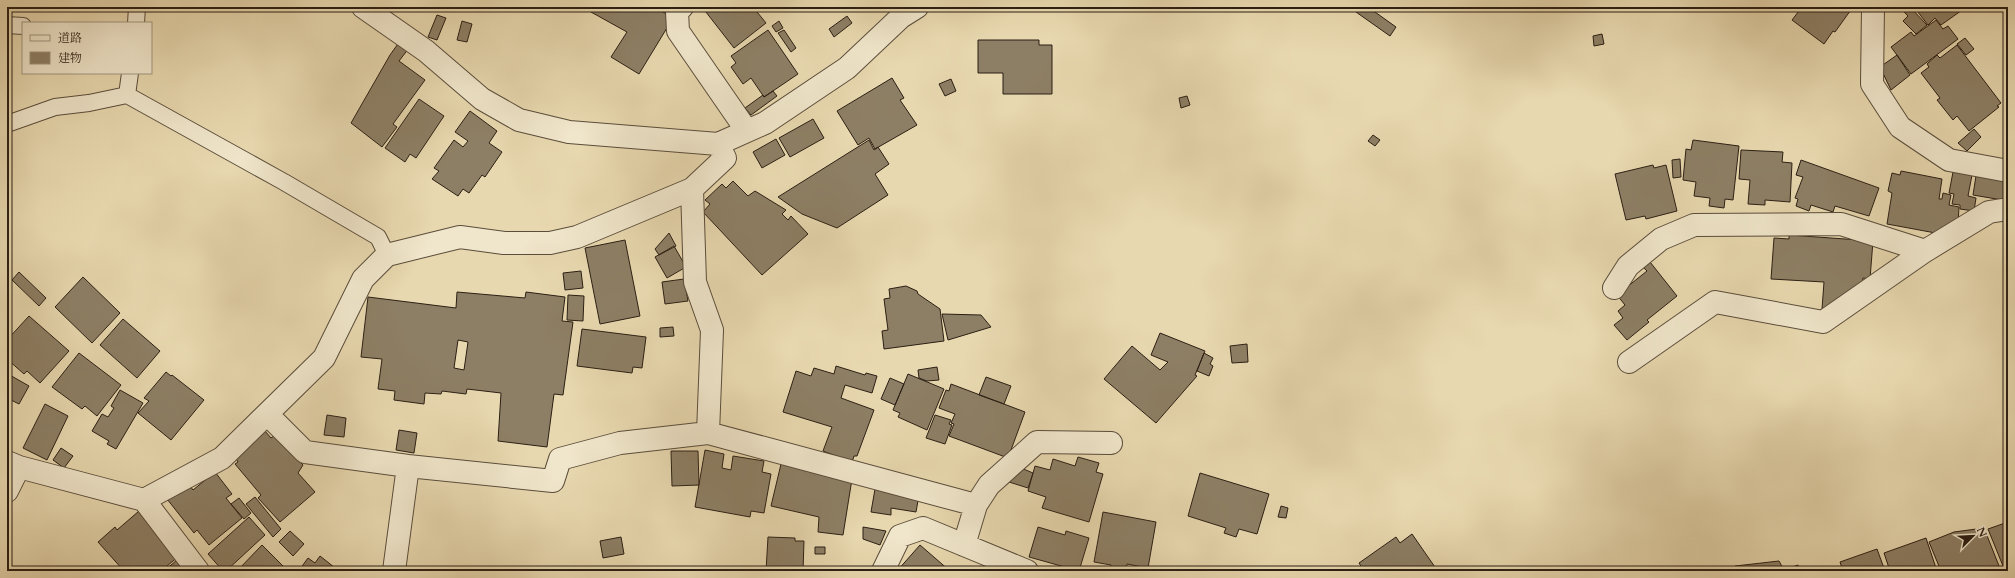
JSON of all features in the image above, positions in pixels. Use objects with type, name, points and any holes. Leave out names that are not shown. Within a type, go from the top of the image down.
[{"type":"street","points":[[363,7],[426,51],[482,99],[519,120],[569,132],[718,144],[765,123],[847,68],[901,17],[917,7]]},
{"type":"street","points":[[682,7],[677,12],[678,32],[747,131]]},
{"type":"street","points":[[1873,7],[1872,84],[1900,127],[1949,160],[2008,171]]},
{"type":"street","points":[[144,500],[222,458],[324,358],[363,279],[387,255],[460,238],[504,243],[557,241],[577,237],[692,189],[725,158],[718,144]]},
{"type":"street","points":[[692,189],[695,282],[712,330],[708,433]]},
{"type":"street","points":[[1629,362],[1715,302],[1823,322],[1925,251],[1990,212],[2008,208]]},
{"type":"street","points":[[1614,288],[1628,266],[1661,239],[1694,226],[1841,224],[1925,251]]},
{"type":"street","points":[[267,414],[304,452],[408,466],[553,481],[560,459],[620,442],[708,433],[976,505]]},
{"type":"street","points":[[964,545],[976,505],[989,485],[1037,442],[1111,443]]},
{"type":"street","points":[[7,491],[13,464],[144,500],[198,571]]},
{"type":"street","points":[[394,571],[408,466]]},
{"type":"street","points":[[883,571],[900,536],[923,528],[1027,571]]},
{"type":"lane","points":[[136,22],[137,7]]},
{"type":"lane","points":[[7,25],[22,26]]},
{"type":"lane","points":[[127,95],[130,74]]},
{"type":"lane","points":[[7,124],[55,107],[89,103],[127,95],[378,237],[387,255]]},
{"type":"building","points":[[582,7],[655,7],[673,18],[639,74],[611,57],[627,32]]},
{"type":"building","points":[[702,7],[753,7],[766,23],[734,48]]},
{"type":"building","points":[[1359,7],[1368,7],[1396,27],[1390,36],[1356,12]]},
{"type":"building","points":[[1802,7],[1853,7],[1835,32],[1833,31],[1824,44],[1792,20]]},
{"type":"building","points":[[1907,7],[1910,7],[1927,25],[1916,34],[1903,21],[1908,16],[1903,11]]},
{"type":"building","points":[[1914,7],[1965,8],[1941,25],[1935,18],[1928,25]]},
{"type":"building","points":[[437,15],[446,18],[437,40],[428,37]]},
{"type":"building","points":[[847,16],[852,23],[834,37],[829,29]]},
{"type":"building","points":[[1936,20],[1943,29],[1948,26],[1958,39],[1911,74],[1891,47],[1911,32],[1914,36]]},
{"type":"building","points":[[462,21],[472,24],[467,42],[457,40]]},
{"type":"building","points":[[779,21],[783,28],[776,32],[772,26]]},
{"type":"building","points":[[768,30],[798,74],[764,97],[751,78],[743,84],[731,67],[736,63],[731,56]]},
{"type":"building","points":[[784,30],[796,48],[791,52],[778,33]]},
{"type":"building","points":[[1602,34],[1604,44],[1594,46],[1593,36]]},
{"type":"building","points":[[1965,38],[1974,49],[1966,55],[1957,44]]},
{"type":"building","points":[[978,40],[1039,40],[1039,45],[1052,45],[1052,94],[1003,94],[1003,73],[978,73]]},
{"type":"building","points":[[400,41],[409,48],[399,61],[425,80],[393,124],[397,127],[382,147],[351,123],[390,55]]},
{"type":"building","points":[[1957,45],[2001,103],[1997,106],[1999,107],[1969,131],[1957,116],[1953,120],[1937,100],[1940,98],[1921,73],[1929,67],[1927,64],[1937,55],[1940,58]]},
{"type":"building","points":[[1897,55],[1910,75],[1891,90],[1880,67]]},
{"type":"building","points":[[892,78],[904,98],[900,100],[917,125],[875,149],[869,138],[858,145],[837,111]]},
{"type":"building","points":[[951,79],[956,91],[945,96],[939,84]]},
{"type":"building","points":[[773,91],[777,96],[751,115],[745,108],[763,95],[764,97]]},
{"type":"building","points":[[1187,96],[1190,105],[1181,108],[1179,98]]},
{"type":"building","points":[[419,99],[444,116],[416,158],[410,154],[405,162],[385,148]]},
{"type":"building","points":[[470,111],[497,131],[489,143],[502,152],[485,177],[482,175],[469,193],[463,189],[458,196],[432,179],[439,171],[434,168],[454,140],[463,147],[468,141],[455,132]]},
{"type":"building","points":[[813,119],[824,138],[790,157],[779,138]]},
{"type":"building","points":[[1974,129],[1981,137],[1967,151],[1958,143]]},
{"type":"building","points":[[1373,135],[1380,140],[1375,146],[1368,141]]},
{"type":"building","points":[[776,139],[785,155],[762,168],[753,152]]},
{"type":"building","points":[[869,140],[874,150],[878,147],[889,164],[875,174],[888,195],[837,228],[802,214],[778,197]]},
{"type":"building","points":[[1693,140],[1739,146],[1733,200],[1725,199],[1724,208],[1709,206],[1710,198],[1694,196],[1696,182],[1683,180],[1686,149],[1691,150]]},
{"type":"building","points":[[1741,150],[1783,152],[1782,162],[1792,163],[1790,202],[1765,200],[1765,205],[1748,204],[1750,180],[1739,179]]},
{"type":"building","points":[[1680,159],[1681,177],[1673,178],[1672,160]]},
{"type":"building","points":[[1801,160],[1879,188],[1869,216],[1835,206],[1833,212],[1811,205],[1809,211],[1796,206],[1798,199],[1795,198],[1803,177],[1796,175]]},
{"type":"building","points":[[1653,165],[1654,168],[1666,165],[1677,211],[1646,219],[1645,216],[1626,220],[1615,174]]},
{"type":"building","points":[[1901,171],[1942,179],[1939,199],[1942,199],[1943,193],[1951,195],[1949,205],[1959,207],[1958,224],[1941,234],[1887,224],[1892,193],[1888,191],[1892,173],[1900,175]]},
{"type":"building","points":[[1953,172],[1972,175],[1968,196],[1976,198],[1974,211],[1960,209],[1960,205],[1952,204],[1954,194],[1949,193]]},
{"type":"building","points":[[1976,176],[2008,181],[2008,201],[1973,195]]},
{"type":"building","points":[[733,181],[748,196],[755,191],[786,210],[782,214],[788,220],[791,216],[808,234],[762,275],[703,212],[710,204],[705,200],[722,184],[726,188]]},
{"type":"building","points":[[669,233],[676,246],[659,255],[655,249]]},
{"type":"building","points":[[1789,235],[1873,241],[1870,279],[1863,278],[1862,284],[1833,305],[1822,309],[1824,282],[1771,279],[1774,238],[1789,239]]},
{"type":"building","points":[[625,240],[640,316],[600,324],[585,248]]},
{"type":"building","points":[[674,246],[686,267],[667,278],[655,257]]},
{"type":"building","points":[[1650,262],[1677,296],[1647,320],[1649,322],[1627,340],[1614,325],[1623,318],[1618,311],[1625,305],[1617,295],[1647,271],[1643,267]]},
{"type":"building","points":[[581,271],[583,288],[565,290],[563,273]]},
{"type":"building","points":[[19,272],[46,298],[39,306],[12,280]]},
{"type":"building","points":[[83,277],[120,313],[92,343],[55,307]]},
{"type":"building","points":[[684,279],[688,301],[665,304],[662,282]]},
{"type":"building","points":[[906,286],[917,291],[918,294],[940,309],[944,341],[884,349],[882,331],[888,330],[884,299],[890,298],[889,289]]},
{"type":"building","points":[[457,292],[525,298],[526,292],[565,297],[562,321],[573,322],[563,395],[554,394],[547,447],[498,441],[501,393],[467,389],[466,394],[442,391],[441,394],[425,393],[424,404],[394,400],[395,391],[378,389],[382,359],[361,357],[368,297],[456,308]],"holes":[[[458,340],[468,342],[464,370],[454,368]]]},
{"type":"building","points":[[568,295],[584,296],[583,321],[567,320]]},
{"type":"building","points":[[942,314],[981,315],[991,327],[948,340]]},
{"type":"building","points":[[29,316],[69,351],[40,383],[27,371],[24,374],[7,359],[7,340]]},
{"type":"building","points":[[123,319],[160,351],[137,378],[100,345]]},
{"type":"building","points":[[673,327],[674,336],[660,337],[660,328]]},
{"type":"building","points":[[582,329],[646,337],[642,368],[633,367],[632,373],[577,366]]},
{"type":"building","points":[[1160,333],[1205,351],[1195,375],[1197,376],[1156,423],[1104,379],[1132,346],[1160,370],[1168,362],[1151,355]]},
{"type":"building","points":[[1247,344],[1248,362],[1232,363],[1230,346]]},
{"type":"building","points":[[79,353],[121,385],[97,416],[85,406],[82,409],[52,387]]},
{"type":"building","points":[[1204,353],[1213,358],[1210,364],[1213,366],[1209,376],[1197,371]]},
{"type":"building","points":[[836,366],[865,375],[866,373],[877,376],[872,393],[845,385],[841,398],[874,410],[857,456],[854,456],[852,462],[823,451],[832,427],[783,412],[796,371],[811,376],[814,368],[834,374]]},
{"type":"building","points":[[937,367],[939,380],[927,381],[919,378],[918,370]]},
{"type":"building","points":[[166,372],[204,400],[171,440],[138,413],[149,401],[144,398]]},
{"type":"building","points":[[8,374],[29,386],[19,404],[7,398]]},
{"type":"building","points":[[908,374],[944,389],[927,430],[898,417],[900,413],[893,410]]},
{"type":"building","points":[[986,377],[1011,386],[1004,404],[979,395]]},
{"type":"building","points":[[890,378],[904,384],[895,405],[881,399]]},
{"type":"building","points":[[951,384],[1025,412],[1008,458],[949,436],[954,424],[951,423],[955,414],[939,408],[946,390],[949,391]]},
{"type":"building","points":[[120,390],[143,403],[116,449],[107,444],[109,441],[92,431],[102,414],[108,417],[114,408],[111,406]]},
{"type":"building","points":[[45,404],[68,416],[47,460],[23,448]]},
{"type":"building","points":[[327,415],[346,418],[344,437],[324,435]]},
{"type":"building","points":[[935,415],[951,420],[949,424],[952,425],[945,444],[926,438]]},
{"type":"building","points":[[399,430],[417,433],[414,453],[396,450]]},
{"type":"building","points":[[265,431],[271,438],[274,436],[303,465],[298,473],[315,492],[280,522],[258,498],[261,495],[235,464],[238,462],[235,457]]},
{"type":"building","points":[[61,448],[73,456],[64,468],[53,460]]},
{"type":"building","points":[[705,450],[724,454],[722,468],[731,470],[733,456],[764,461],[762,472],[771,474],[764,513],[751,511],[750,517],[695,507]]},
{"type":"building","points":[[671,451],[698,451],[699,485],[672,486]]},
{"type":"building","points":[[1078,457],[1099,463],[1096,472],[1103,474],[1089,522],[1042,508],[1046,497],[1028,491],[1035,466],[1050,470],[1053,459],[1075,466]]},
{"type":"building","points":[[781,464],[852,479],[843,535],[818,532],[819,517],[771,506]]},
{"type":"building","points":[[1021,468],[1033,473],[1028,488],[1009,482]]},
{"type":"building","points":[[215,472],[232,494],[226,498],[242,518],[209,545],[197,530],[194,533],[167,499],[190,486],[193,490]]},
{"type":"building","points":[[1200,473],[1269,494],[1257,534],[1239,529],[1236,537],[1224,533],[1226,528],[1188,516]]},
{"type":"building","points":[[875,489],[919,495],[916,512],[891,508],[891,515],[871,512]]},
{"type":"building","points":[[255,497],[281,529],[273,537],[246,504]]},
{"type":"building","points":[[239,498],[251,513],[244,519],[231,504]]},
{"type":"building","points":[[1281,506],[1288,508],[1286,518],[1278,517]]},
{"type":"building","points":[[139,511],[179,556],[161,571],[124,571],[98,542],[115,527],[117,530]]},
{"type":"building","points":[[1103,512],[1156,522],[1148,568],[1127,564],[1126,571],[1116,571],[1110,570],[1111,565],[1094,562]]},
{"type":"building","points":[[249,517],[265,535],[226,571],[223,571],[208,554]]},
{"type":"building","points":[[2008,522],[2008,571],[2005,571],[1988,529]]},
{"type":"building","points":[[863,527],[886,531],[880,545],[863,539]]},
{"type":"building","points":[[1038,527],[1065,535],[1066,531],[1089,538],[1079,571],[1029,557]]},
{"type":"building","points":[[1984,528],[2001,571],[1941,571],[1929,542],[1954,532]]},
{"type":"building","points":[[290,531],[304,544],[293,556],[279,542]]},
{"type":"building","points":[[1412,534],[1437,570],[1436,571],[1364,571],[1359,563],[1396,537],[1400,543]]},
{"type":"building","points":[[621,537],[624,554],[603,558],[600,541]]},
{"type":"building","points":[[768,537],[795,538],[795,541],[804,541],[803,571],[766,571]]},
{"type":"building","points":[[1926,538],[1937,571],[1890,571],[1884,553]]},
{"type":"building","points":[[262,545],[288,571],[237,571]]},
{"type":"building","points":[[920,545],[950,571],[897,571]]},
{"type":"building","points":[[815,547],[825,547],[825,554],[815,554]]},
{"type":"building","points":[[1877,549],[1885,571],[1843,571],[1840,562]]},
{"type":"building","points":[[320,556],[339,571],[302,571],[300,569],[308,558],[315,563]]},
{"type":"building","points":[[177,560],[187,571],[164,571]]},
{"type":"building","points":[[1779,561],[1784,570],[1798,565],[1800,571],[1737,571],[1735,566]]},
{"type":"building","points":[[1700,567],[1701,571],[1675,571]]}]
